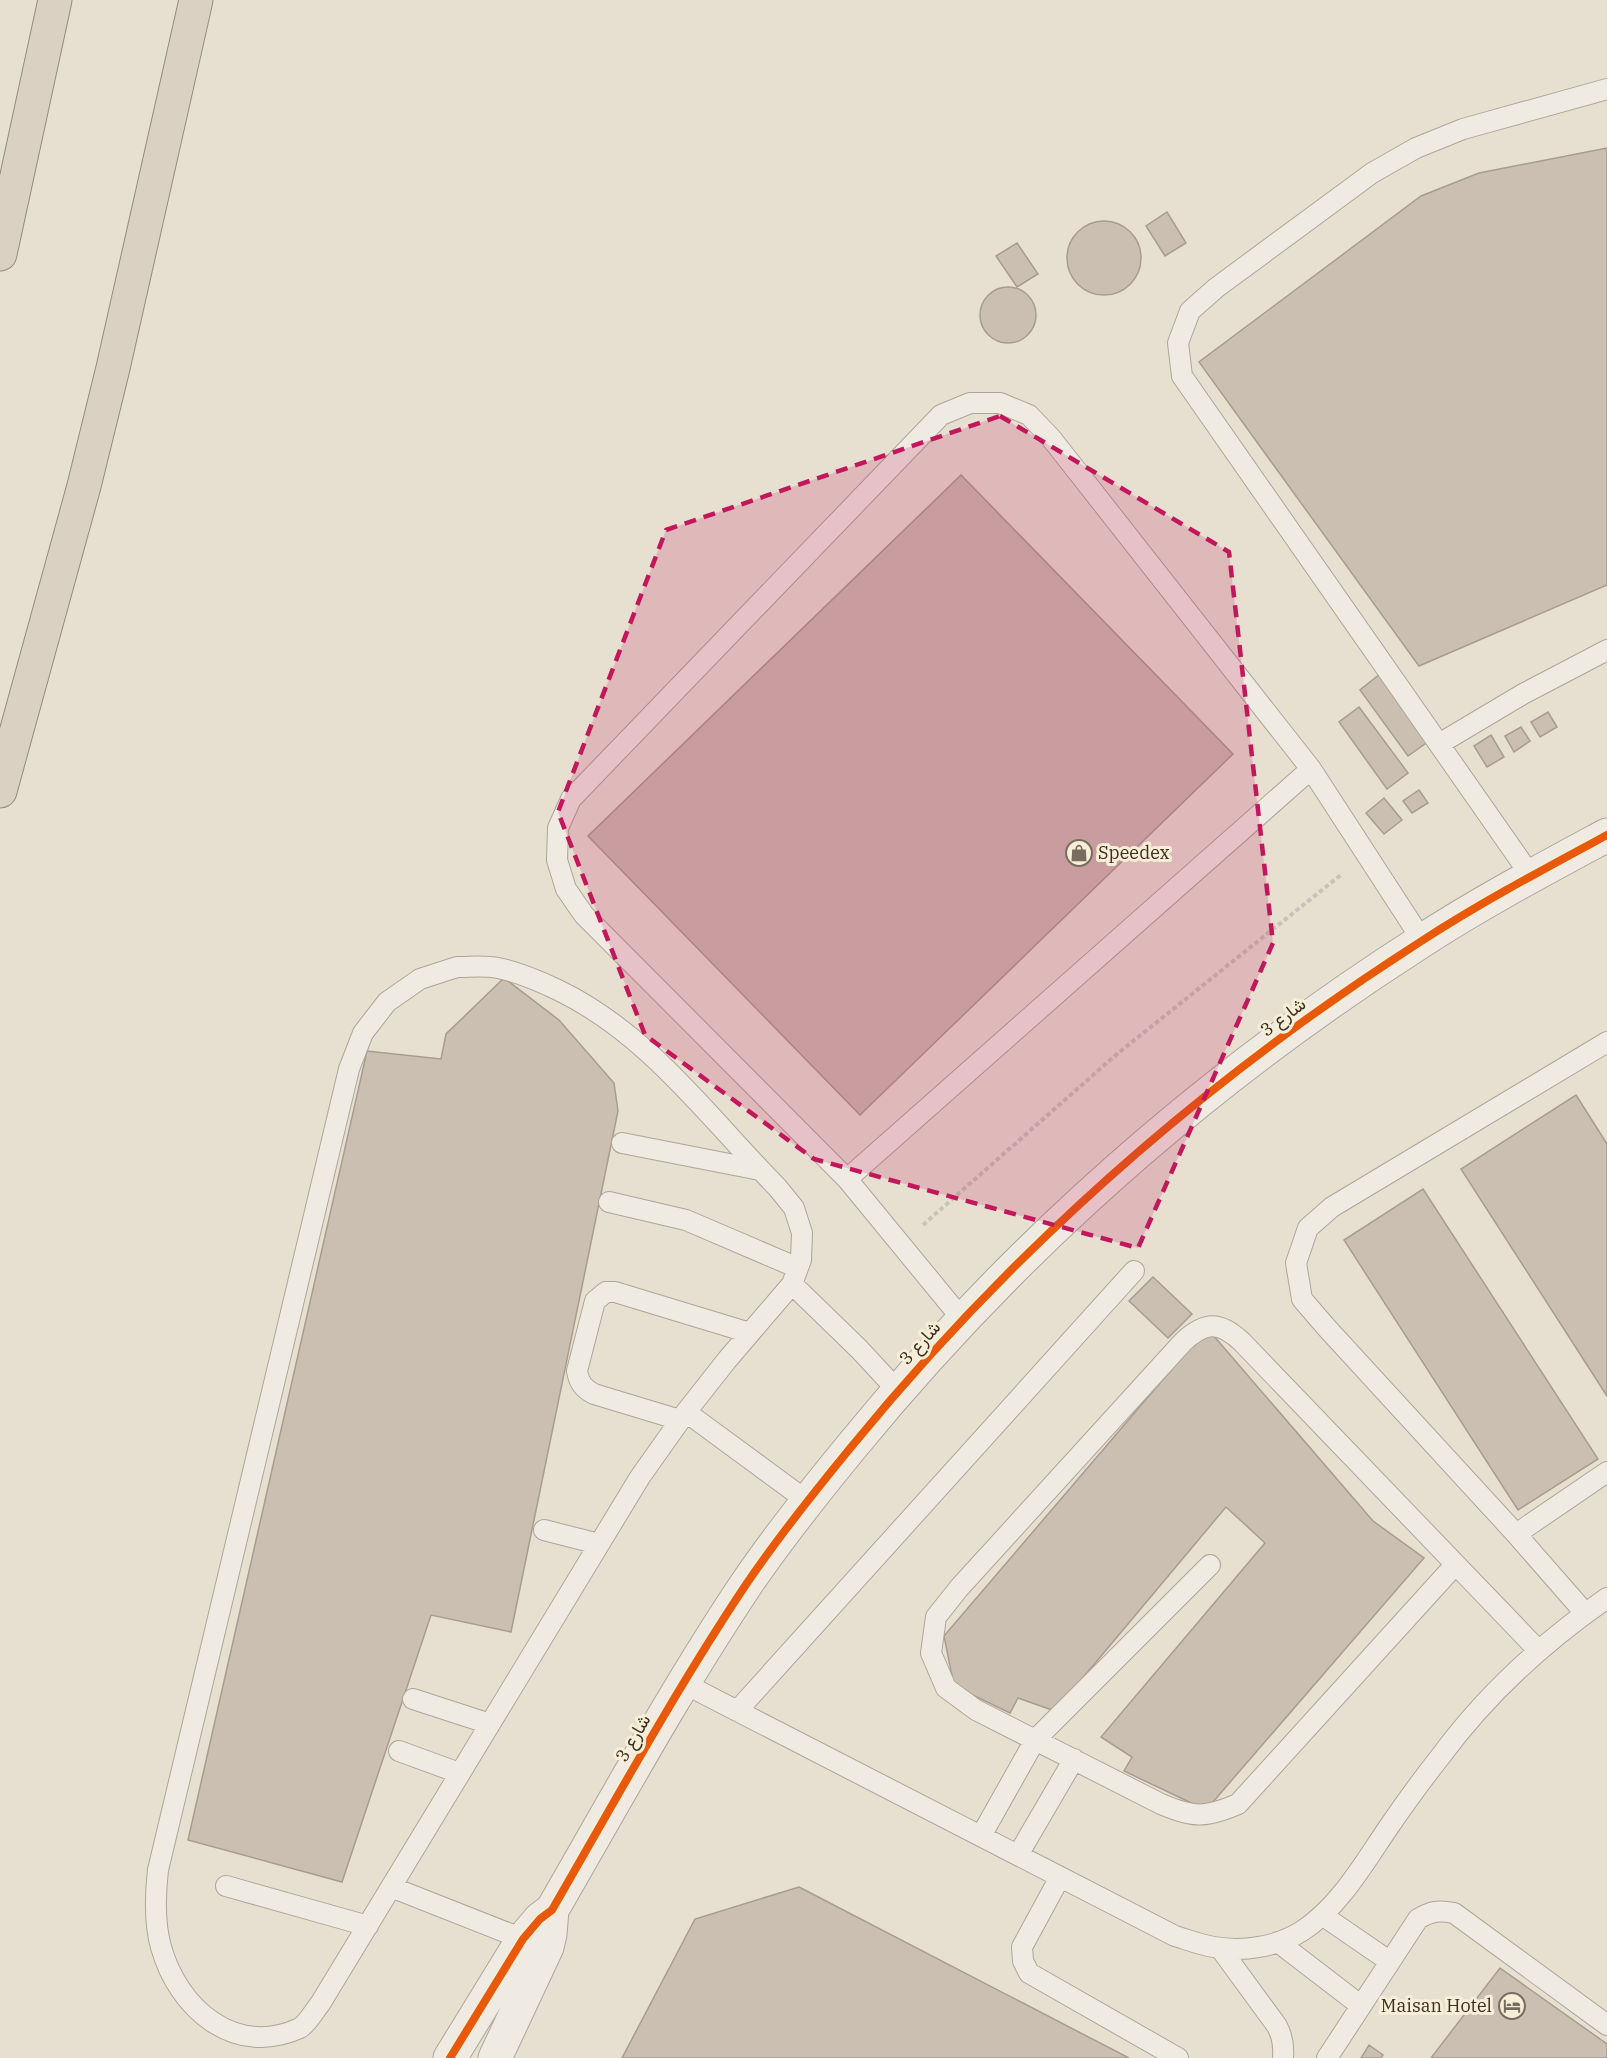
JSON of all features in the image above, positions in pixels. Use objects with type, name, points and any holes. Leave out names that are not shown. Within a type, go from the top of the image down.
[{"type":"highway","points":[[0,254],[56,0]]},
{"type":"highway","points":[[0,791],[87,476],[196,0]]},
{"type":"street","name":"شارع 3","points":[[495,2058],[543,1958],[550,1934],[552,1911],[683,1683],[746,1585],[807,1501],[897,1390],[962,1319],[1046,1235],[1135,1155],[1227,1078],[1322,1007],[1422,940],[1607,835]]},
{"type":"street","name":"شارع 3","points":[[450,2058],[523,1939],[540,1919],[552,1911]]},
{"type":"lane","points":[[1532,876],[1182,376],[1178,342],[1190,311],[1216,288],[1372,173],[1416,148],[1463,129],[1607,89]]},
{"type":"lane","points":[[962,1319],[847,1179],[584,915],[566,890],[556,860],[558,828],[571,799],[941,415],[970,403],[1000,403],[1029,415],[1051,438],[1311,769],[1422,940]]},
{"type":"lane","points":[[1438,744],[1523,694],[1607,650]]},
{"type":"lane","points":[[847,1179],[1311,769]]},
{"type":"lane","points":[[457,967],[497,968],[534,979],[582,1001],[612,1021],[667,1069],[794,1208],[802,1233],[801,1260],[795,1276],[683,1416],[640,1477],[320,2004],[302,2027],[276,2041],[246,2043],[218,2034],[196,2014],[181,1994],[169,1971],[160,1946],[155,1896],[161,1859],[349,1069],[363,1033],[387,1002],[420,979],[457,967]]},
{"type":"lane","points":[[1585,1613],[1302,1299],[1296,1263],[1308,1228],[1332,1207],[1607,1042]]},
{"type":"lane","points":[[622,1143],[760,1170]]},
{"type":"lane","points":[[609,1202],[686,1220],[795,1276],[897,1390]]},
{"type":"lane","points":[[737,1711],[1134,1271]]},
{"type":"lane","points":[[750,1333],[615,1292],[606,1292],[595,1301],[577,1371],[579,1381],[585,1389],[594,1394],[683,1416],[807,1501]]},
{"type":"lane","points":[[1455,1565],[1238,1804],[1213,1815],[1186,1815],[1161,1804],[976,1710],[946,1688],[931,1653],[936,1617],[959,1588],[1196,1330],[1212,1325],[1229,1330],[1539,1651]]},
{"type":"lane","points":[[1516,1534],[1607,1472]]},
{"type":"lane","points":[[544,1530],[599,1544]]},
{"type":"lane","points":[[981,1836],[1035,1740],[1210,1565]]},
{"type":"lane","points":[[683,1683],[1175,1936],[1220,1948],[1246,1949],[1278,1942],[1301,1932],[1322,1915],[1362,1867],[1442,1754],[1486,1703],[1539,1651],[1607,1598]]},
{"type":"lane","points":[[413,1699],[490,1724]]},
{"type":"lane","points":[[399,1751],[459,1773]]},
{"type":"lane","points":[[1018,1855],[1074,1759]]},
{"type":"lane","points":[[1060,1877],[1022,1947],[1023,1961],[1029,1973],[1178,2058]]},
{"type":"lane","points":[[226,1886],[368,1926]]},
{"type":"lane","points":[[391,1887],[523,1939]]},
{"type":"lane","points":[[1327,2058],[1418,1919],[1429,1912],[1454,1913],[1607,2025]]},
{"type":"lane","points":[[1322,1915],[1389,1961]]},
{"type":"lane","points":[[1278,1942],[1360,2006]]},
{"type":"lane","points":[[1220,1948],[1277,2026],[1282,2035],[1283,2058]]},
{"type":"path","points":[[900,1246],[1117,1054],[1366,855]]},
{"type":"highlighted area","points":[[1000,416],[1229,552],[1273,943],[1138,1248],[814,1159],[645,1035],[558,812],[666,530]]},
{"type":"building","points":[[1607,148],[1607,585],[1419,666],[1199,362],[1421,196],[1479,173]]},
{"type":"building","points":[[1167,212],[1186,243],[1165,256],[1146,226]]},
{"type":"building","points":[[1104,221],[1125,227],[1135,237],[1141,258],[1135,279],[1125,289],[1104,295],[1083,289],[1073,279],[1067,258],[1073,237],[1083,227]]},
{"type":"building","points":[[1017,243],[1038,274],[1017,287],[996,256]]},
{"type":"building","points":[[1003,287],[1013,287],[1028,295],[1034,304],[1036,315],[1034,326],[1028,335],[1013,343],[1003,343],[992,338],[985,331],[980,320],[980,310],[985,299],[992,292]]},
{"type":"building","points":[[961,475],[1233,754],[860,1115],[588,836]]},
{"type":"building","points":[[1380,674],[1429,741],[1408,756],[1360,690]]},
{"type":"building","points":[[1359,707],[1408,773],[1387,789],[1339,722]]},
{"type":"building","points":[[1548,712],[1557,727],[1540,737],[1531,722]]},
{"type":"building","points":[[1521,727],[1530,741],[1514,752],[1505,736]]},
{"type":"building","points":[[1491,735],[1504,757],[1487,767],[1474,746]]},
{"type":"building","points":[[1419,790],[1428,803],[1412,813],[1403,801]]},
{"type":"building","points":[[1384,798],[1402,820],[1384,834],[1366,813]]},
{"type":"building","points":[[504,978],[559,1020],[614,1083],[618,1111],[511,1632],[431,1615],[342,1882],[188,1840],[367,1051],[441,1059],[446,1034]]},
{"type":"building","points":[[1576,1095],[1607,1144],[1607,1396],[1461,1169]]},
{"type":"building","points":[[1423,1189],[1598,1459],[1518,1510],[1344,1240]]},
{"type":"building","points":[[1153,1277],[1192,1314],[1168,1338],[1129,1301]]},
{"type":"building","points":[[1207,1328],[1373,1521],[1424,1558],[1206,1810],[1124,1771],[1132,1757],[1101,1737],[1265,1543],[1226,1507],[1055,1711],[1018,1698],[1010,1713],[954,1686],[944,1636]]},
{"type":"building","points":[[799,1887],[1129,2058],[622,2058],[695,1919]]},
{"type":"building","name":"Maisan Hotel","points":[[1500,1968],[1607,2044],[1607,2058],[1431,2058]]},
{"type":"building","points":[[1369,2045],[1383,2055],[1381,2058],[1361,2058]]},
{"type":"cycle path","points":[[450,2058],[523,1939],[540,1919],[552,1910],[670,1706],[758,1568],[797,1514],[852,1446],[914,1373],[979,1303],[1046,1236],[1116,1172],[1264,1051],[1341,995],[1420,942],[1512,887],[1607,835]]},
{"type":"place","name":"Speedex","points":[[1079,853]]},
{"type":"place","name":"Maisan Hotel","points":[[1512,2006]]}]
